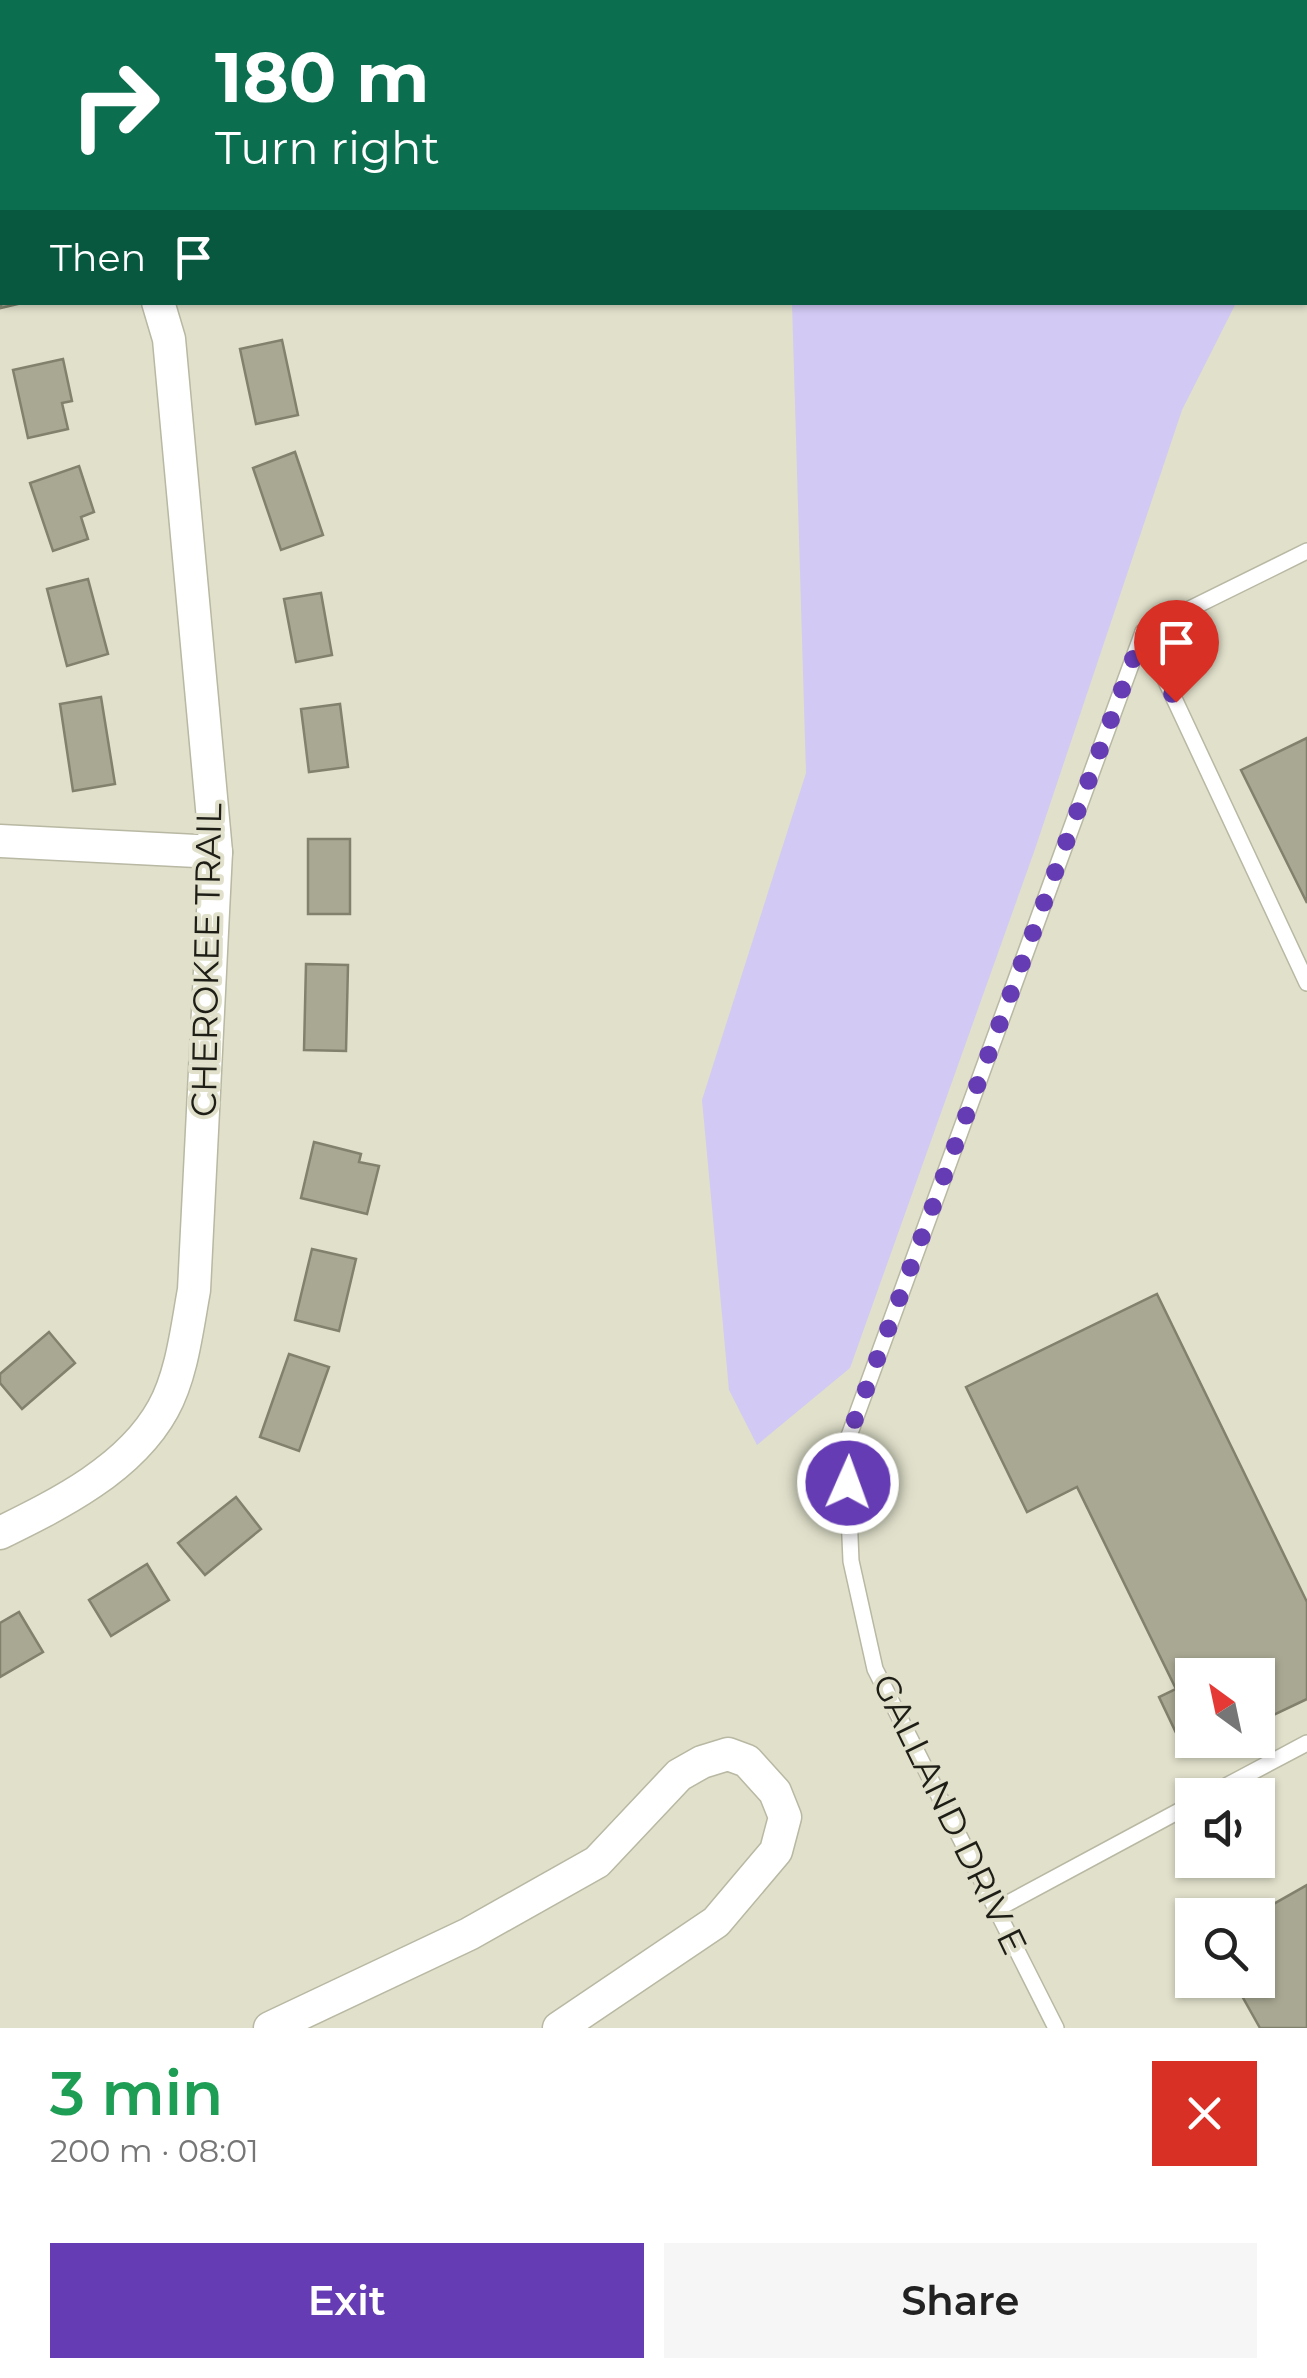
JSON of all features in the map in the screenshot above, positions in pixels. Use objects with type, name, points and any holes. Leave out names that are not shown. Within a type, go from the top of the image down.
[{"type":"street","name":"CHEROKEE TRAIL","points":[[0,1533],[102,1474],[144,1438],[165,1406],[181,1355],[194,1290],[216,852],[169,338],[159,305]]},
{"type":"street","points":[[0,841],[216,852]]},
{"type":"street","points":[[270,2028],[470,1934],[597,1862],[679,1776],[702,1762],[728,1754],[747,1761],[775,1792],[785,1817],[776,1851],[716,1922],[559,2028]]},
{"type":"lane","points":[[1307,551],[1143,632],[1307,983]]},
{"type":"lane","name":"GALLAND DRIV E","points":[[1056,2028],[876,1669],[851,1561],[846,1444],[1143,632]]},
{"type":"lane","points":[[1242,1778],[1307,1743]]},
{"type":"lane","points":[[996,1909],[1175,1813]]},
{"type":"shaded area","points":[[792,305],[1235,305],[1182,410],[1035,849],[850,1368],[757,1445],[729,1390],[702,1100],[806,773]]},
{"type":"building","points":[[282,340],[298,415],[256,424],[240,349]]},
{"type":"building","points":[[63,359],[72,401],[62,403],[68,429],[28,438],[13,370]]},
{"type":"building","points":[[295,452],[323,535],[281,550],[253,468]]},
{"type":"building","points":[[79,466],[94,512],[81,517],[88,539],[53,551],[30,483]]},
{"type":"building","points":[[88,579],[108,654],[67,666],[47,589]]},
{"type":"building","points":[[321,593],[332,655],[296,662],[284,599]]},
{"type":"building","points":[[101,697],[115,784],[73,791],[60,704]]},
{"type":"building","points":[[340,704],[348,767],[309,772],[301,709]]},
{"type":"building","points":[[1307,738],[1307,903],[1241,770]]},
{"type":"building","points":[[308,839],[350,839],[350,914],[308,914]]},
{"type":"building","points":[[306,964],[348,965],[346,1051],[304,1050]]},
{"type":"building","points":[[314,1142],[361,1154],[359,1162],[379,1166],[367,1214],[301,1198]]},
{"type":"building","points":[[312,1249],[356,1259],[339,1331],[295,1320]]},
{"type":"building","points":[[1157,1294],[1307,1602],[1307,1699],[1275,1714],[1275,1658],[1175,1658],[1175,1687],[1077,1487],[1027,1512],[966,1387]]},
{"type":"building","points":[[49,1332],[75,1363],[22,1409],[0,1383],[0,1374]]},
{"type":"building","points":[[289,1354],[329,1367],[299,1451],[260,1437]]},
{"type":"building","points":[[236,1497],[261,1529],[205,1575],[178,1543]]},
{"type":"building","points":[[147,1564],[169,1600],[111,1636],[89,1600]]},
{"type":"building","points":[[19,1612],[43,1652],[0,1677],[0,1623]]},
{"type":"building","points":[[1175,1689],[1175,1731],[1159,1697]]},
{"type":"building","points":[[1307,1885],[1307,2028],[1260,2028],[1243,1998],[1275,1998],[1275,1903]]},
{"type":"route","points":[[848,1483],[846,1444],[1143,632],[1176,702]]}]
